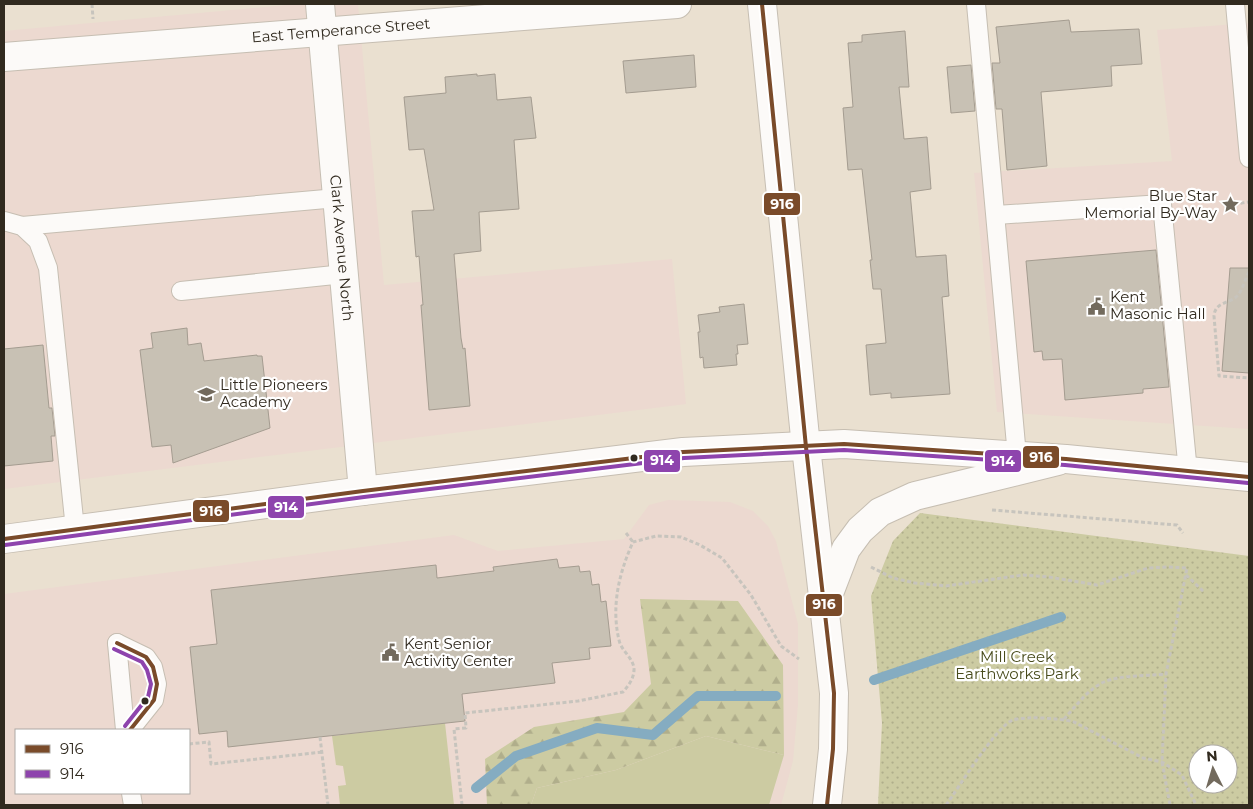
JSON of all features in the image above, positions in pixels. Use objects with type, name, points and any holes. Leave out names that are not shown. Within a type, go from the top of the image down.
[{"type":"street","name":"Clark Avenue North","points":[[320,4],[363,491]]},
{"type":"street","name":"East Temperance Street","points":[[4,57],[323,32],[552,9],[677,4]]},
{"type":"street","points":[[762,4],[806,447],[834,693],[833,749],[827,805]]},
{"type":"street","points":[[4,539],[363,491],[683,452],[844,444],[1066,459],[1249,477]]},
{"type":"street","points":[[825,605],[846,549],[860,530],[880,512],[915,496],[1066,459]]},
{"type":"lane","points":[[976,4],[1017,456]]},
{"type":"lane","points":[[1235,4],[1249,158]]},
{"type":"lane","points":[[4,221],[22,226],[337,198]]},
{"type":"lane","points":[[996,215],[1162,204],[1188,472]]},
{"type":"lane","points":[[22,226],[38,241],[48,268],[75,529]]},
{"type":"lane","points":[[181,291],[344,274]]},
{"type":"lane","points":[[125,729],[117,643],[146,657],[154,667],[157,684],[154,700],[131,729]]},
{"type":"path","points":[[1234,204],[1249,202]]},
{"type":"path","points":[[1249,272],[1238,295],[1218,307],[1214,311],[1214,316],[1219,376],[1249,378]]},
{"type":"path","points":[[985,509],[1177,525],[1183,533]]},
{"type":"path","points":[[626,533],[634,542]]},
{"type":"path","points":[[462,805],[454,729],[466,728],[465,713],[578,701],[623,692],[630,682],[634,670],[630,657],[619,642],[616,600],[618,582],[625,559],[634,542],[656,536],[681,537],[700,545],[722,558],[751,595],[781,646],[800,660],[831,662]]},
{"type":"path","points":[[866,565],[893,578],[916,583],[946,586],[1023,575],[1097,585],[1148,568],[1188,568],[1166,674],[1162,762],[1170,805]]},
{"type":"path","points":[[1186,575],[1204,592]]},
{"type":"path","points":[[1064,719],[1087,694],[1104,682],[1121,678],[1166,674]]},
{"type":"path","points":[[946,805],[996,734],[1012,720],[1034,719],[1064,719],[1074,722],[1143,758],[1162,762],[1182,775],[1196,805]]},
{"type":"path","points":[[320,737],[328,805]]},
{"type":"path","points":[[190,744],[209,742],[211,764],[323,752]]},
{"type":"shaded area","points":[[298,4],[358,4],[384,285],[672,259],[686,404],[4,489],[4,31]]},
{"type":"shaded area","points":[[1249,23],[1249,429],[997,412],[974,173],[1172,161],[1157,30]]},
{"type":"shaded area","points":[[668,500],[730,502],[753,511],[768,526],[776,541],[798,624],[798,705],[793,761],[781,805],[4,805],[4,594],[454,535],[498,551],[624,539],[649,505]]},
{"type":"green space","name":"Mill Creek Earthworks Park","points":[[920,513],[1249,556],[1249,805],[878,805],[882,723],[871,596],[893,541]]},
{"type":"green space","points":[[640,599],[738,601],[783,665],[784,755],[706,736],[616,770],[537,788],[531,805],[487,805],[485,759],[534,727],[624,712],[651,684]]},
{"type":"green space","points":[[445,723],[454,805],[340,805],[338,786],[346,785],[343,766],[336,765],[332,736]]},
{"type":"green space","points":[[706,736],[784,755],[769,805],[531,805],[537,788],[616,770]]},
{"type":"building","points":[[1069,20],[1071,32],[1139,29],[1142,64],[1111,66],[1112,86],[1041,92],[1047,166],[1007,170],[1002,109],[996,109],[992,63],[1000,63],[996,27]]},
{"type":"building","points":[[905,31],[909,87],[899,87],[904,139],[927,137],[931,189],[910,192],[916,257],[946,255],[949,296],[942,297],[950,394],[891,398],[891,393],[870,395],[866,345],[886,343],[881,289],[873,289],[870,260],[872,260],[862,169],[848,170],[843,108],[853,107],[848,43],[862,42],[862,35]]},
{"type":"building","points":[[694,55],[696,87],[626,93],[623,61]]},
{"type":"building","points":[[971,65],[975,111],[951,113],[947,67]]},
{"type":"building","points":[[477,74],[477,76],[495,74],[497,100],[531,97],[536,138],[514,140],[519,209],[479,212],[481,251],[454,254],[461,338],[463,349],[465,348],[470,406],[429,410],[419,256],[416,257],[412,211],[434,210],[424,149],[409,150],[404,97],[446,93],[445,77]]},
{"type":"building","name":"Kent Masonic Hall","points":[[1156,250],[1169,387],[1143,389],[1143,393],[1065,400],[1062,359],[1043,360],[1042,351],[1034,352],[1026,261]]},
{"type":"building","points":[[1230,268],[1249,268],[1249,373],[1222,371]]},
{"type":"building","points":[[744,304],[748,344],[737,345],[737,365],[704,368],[703,357],[700,358],[698,315],[720,312],[719,307]]},
{"type":"building","name":"Little Pioneers Academy","points":[[187,328],[188,345],[201,343],[204,361],[262,356],[270,428],[173,463],[171,445],[152,447],[140,350],[153,348],[151,333]]},
{"type":"building","points":[[43,345],[49,408],[52,408],[55,436],[51,436],[53,461],[4,466],[4,349]]},
{"type":"building","name":"Kent Senior Activity Center","points":[[557,559],[559,568],[579,566],[580,572],[590,571],[592,585],[599,584],[601,602],[606,601],[611,646],[589,648],[590,659],[552,663],[555,683],[462,694],[465,721],[228,747],[227,731],[199,734],[190,647],[217,644],[211,590],[436,565],[437,578],[494,571],[493,567]]},
{"type":"waterway","points":[[874,680],[1061,617]]},
{"type":"waterway","points":[[476,788],[516,756],[597,728],[653,735],[698,696],[776,696]]},
{"type":"transit line","name":"916","points":[[762,4],[806,447],[834,693],[833,749],[827,805]]},
{"type":"transit line","name":"916","points":[[4,539],[363,491],[683,452],[844,444],[1066,459],[1249,477]]},
{"type":"transit line","name":"914","points":[[5,545],[364,497],[684,458],[844,450],[1065,465],[1248,483]]},
{"type":"transit line","name":"916","points":[[117,643],[146,657],[153,667],[157,684],[154,700],[131,729]]},
{"type":"transit line","name":"914","points":[[114,649],[142,662],[147,670],[151,684],[148,697],[125,726]]},
{"type":"place","name":"Blue Star Memorial By-Way","points":[[1231,205]]},
{"type":"place","name":"Kent Masonic Hall","points":[[1096,306]]},
{"type":"place","name":"Little Pioneers Academy","points":[[206,394]]},
{"type":"place","name":"Kent Senior Activity Center","points":[[390,653]]}]
